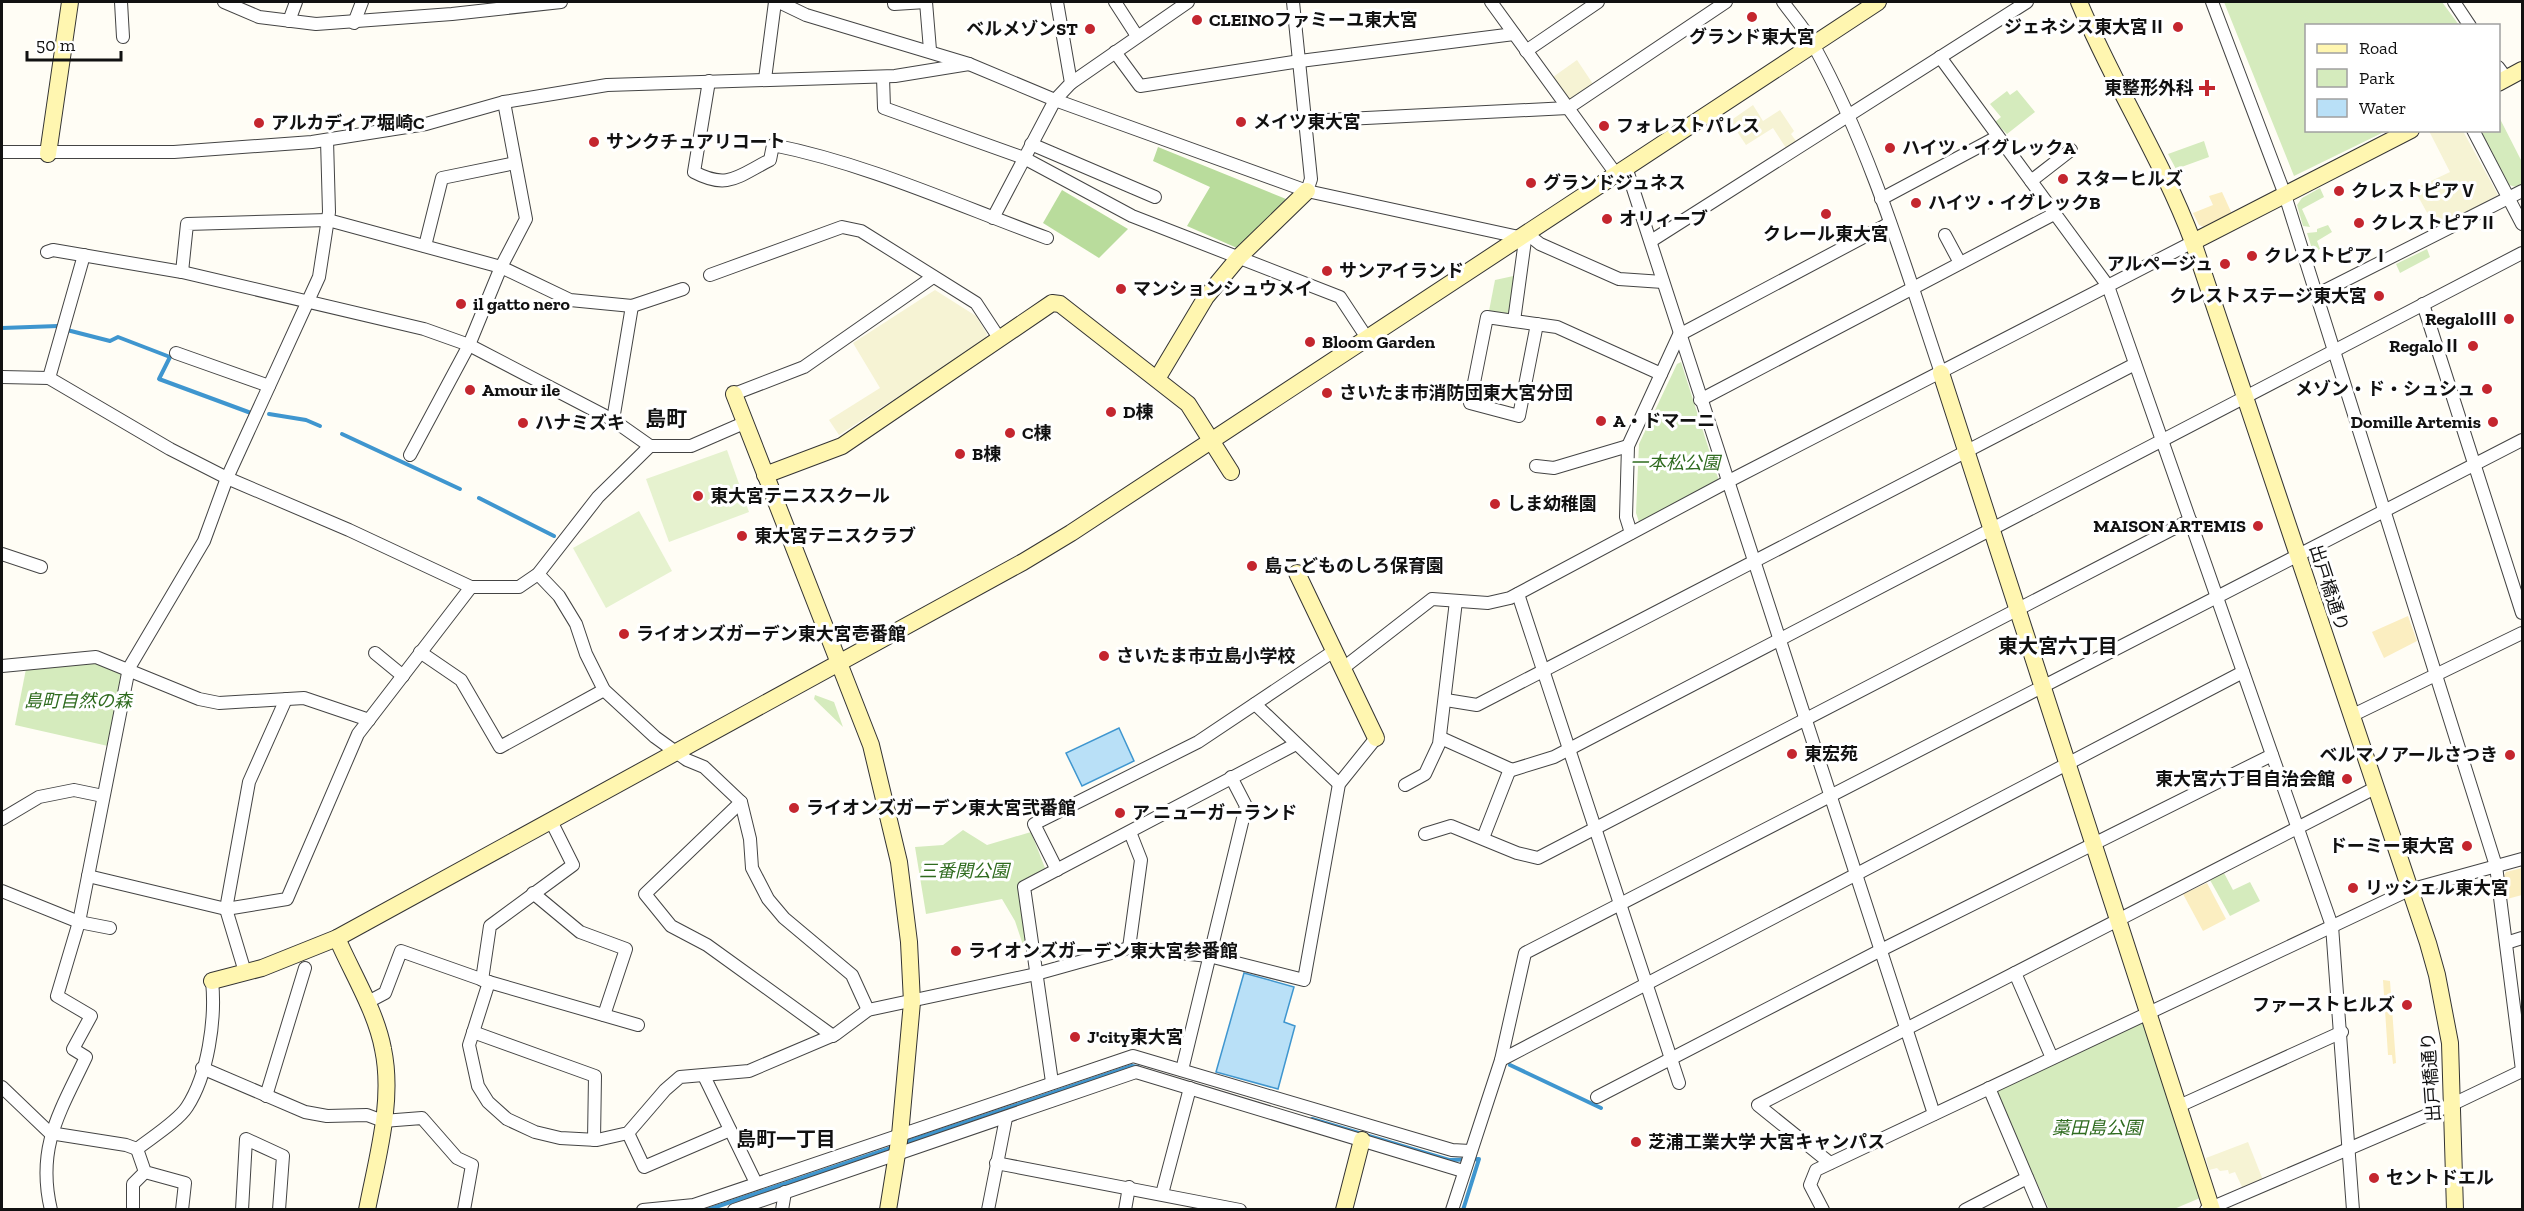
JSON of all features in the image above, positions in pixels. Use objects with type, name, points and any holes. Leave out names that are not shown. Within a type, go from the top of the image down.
[{"type":"street","points":[[48,154],[70,2]]},
{"type":"street","points":[[121,2],[123,37]]},
{"type":"street","points":[[227,2],[259,17],[316,24],[354,23],[561,2]]},
{"type":"street","points":[[289,21],[296,2]]},
{"type":"street","points":[[354,23],[362,2]]},
{"type":"street","points":[[765,80],[777,2],[806,15],[930,50],[1055,100],[1307,191],[1523,235],[1619,279],[1663,282]]},
{"type":"street","points":[[894,2],[894,4],[926,2],[930,50]]},
{"type":"street","points":[[1057,2],[1071,83]]},
{"type":"street","points":[[1115,2],[1137,36]]},
{"type":"street","points":[[993,218],[1055,100],[1071,83],[1188,2]]},
{"type":"street","points":[[1157,379],[1206,297],[1240,256],[1307,191],[1311,179],[1293,2]]},
{"type":"street","points":[[1491,2],[1568,108],[1621,171],[1651,241],[1700,400],[1780,638],[1934,1114]]},
{"type":"street","points":[[1526,51],[1598,2]]},
{"type":"street","points":[[1306,121],[1568,108],[1726,2]]},
{"type":"street","points":[[1783,2],[1814,44],[1848,115],[1890,223],[2149,1012],[2210,1209],[2453,1104],[2523,1070],[2496,866],[2285,195],[2212,2]]},
{"type":"street","points":[[137,1149],[186,1108],[202,1068],[213,1022],[212,981],[245,972],[337,938],[1023,562],[1071,533],[1878,2]]},
{"type":"street","points":[[1651,241],[2027,2]]},
{"type":"street","name":"出戸橋通り","points":[[2079,2],[2103,55],[2164,171],[2193,242],[2428,943],[2445,1008],[2450,1043],[2455,1209]]},
{"type":"street","points":[[2454,2],[2469,24]]},
{"type":"street","points":[[1115,52],[1140,86],[1300,61],[1514,34]]},
{"type":"street","points":[[1940,57],[2108,286],[2332,926],[2342,1032],[2353,1209]]},
{"type":"street","points":[[2,152],[48,154],[174,152],[327,140],[426,124],[504,102],[607,85],[883,77],[969,64]]},
{"type":"street","points":[[2501,76],[2523,70]]},
{"type":"street","points":[[883,77],[884,108],[1024,158],[1132,216],[1341,297],[1367,338]]},
{"type":"street","points":[[709,81],[694,172],[711,181],[725,182],[770,160],[773,145],[806,151],[890,177],[1047,238]]},
{"type":"street","points":[[410,455],[470,345],[501,267],[526,219],[504,102]]},
{"type":"street","points":[[1342,669],[1432,599],[1488,603],[1518,594],[1727,482],[2407,132]]},
{"type":"street","points":[[2473,132],[2523,224]]},
{"type":"street","points":[[1881,199],[1997,137]]},
{"type":"street","points":[[51,1209],[46,1186],[50,1132],[86,1058],[73,1049],[91,1016],[57,996],[79,922],[129,668],[204,541],[227,478],[319,277],[328,219],[327,140]]},
{"type":"street","points":[[1031,144],[1155,197]]},
{"type":"street","points":[[2031,181],[2071,150]]},
{"type":"street","points":[[425,246],[442,178],[515,163]]},
{"type":"street","points":[[2316,295],[2523,190]]},
{"type":"street","points":[[1700,400],[2055,214]]},
{"type":"street","points":[[182,272],[187,224],[328,219],[501,267],[570,300],[632,306],[683,289]]},
{"type":"street","points":[[1631,533],[1626,517],[1628,446],[1679,334],[1890,223]]},
{"type":"street","points":[[710,275],[842,227],[861,231],[976,303],[999,338]]},
{"type":"street","points":[[1514,321],[1523,235]]},
{"type":"street","points":[[1945,235],[1960,263]]},
{"type":"street","points":[[47,252],[53,249],[182,272],[424,329],[470,345],[613,420],[650,446],[691,446],[744,423]]},
{"type":"street","points":[[1441,738],[1510,769],[1554,757],[2523,253]]},
{"type":"street","points":[[49,378],[84,255]]},
{"type":"street","points":[[888,1209],[900,1135],[912,1002],[909,942],[899,862],[871,746],[734,394],[804,367],[933,277]]},
{"type":"street","points":[[765,475],[842,446],[1052,303],[1060,304],[1157,379],[1194,411],[1231,472]]},
{"type":"street","points":[[2423,304],[2523,613]]},
{"type":"street","points":[[613,420],[632,306]]},
{"type":"street","points":[[1537,324],[1519,416],[1470,403],[1487,316],[1557,327],[1661,374]]},
{"type":"street","points":[[176,353],[269,386]]},
{"type":"street","points":[[1446,700],[1478,705],[2135,364]]},
{"type":"street","points":[[2,377],[49,378],[170,450],[227,478],[349,530],[471,587],[519,587],[538,574],[598,497],[650,446]]},
{"type":"street","points":[[1452,1209],[1501,1060],[1525,953],[2523,440]]},
{"type":"street","points":[[1536,466],[1554,468],[1628,446]]},
{"type":"street","points":[[1425,834],[1451,826],[1518,853],[1538,858],[2190,520]]},
{"type":"street","points":[[2,554],[41,567]]},
{"type":"street","points":[[551,821],[573,865],[490,926],[485,981],[469,1045],[478,1086],[488,1102],[507,1119],[535,1132],[560,1138],[594,1140],[628,1133],[665,1090],[680,1077],[749,1071],[833,1036],[868,1010],[1036,974],[1129,948],[1209,956],[1304,980],[1339,784],[1376,738],[1297,573]]},
{"type":"street","points":[[538,574],[559,596],[576,624],[586,654],[604,690],[655,736],[687,760],[704,767],[741,802],[750,839],[752,868],[768,899],[784,918],[852,975],[868,1010]]},
{"type":"street","points":[[88,876],[226,909],[287,899],[358,734],[471,587]]},
{"type":"street","points":[[1518,594],[1679,1083]]},
{"type":"street","points":[[1405,785],[1425,774],[1441,738],[1456,601]]},
{"type":"street","points":[[2351,716],[2523,633]]},
{"type":"street","points":[[1057,870],[1034,824],[1198,742],[1334,651]]},
{"type":"street","points":[[420,652],[461,680],[500,747],[604,690]]},
{"type":"street","points":[[375,653],[403,676]]},
{"type":"street","points":[[2,666],[96,657],[129,668],[199,699],[219,703],[304,698],[369,720]]},
{"type":"street","points":[[1501,1060],[2243,672]]},
{"type":"street","points":[[245,972],[226,909],[249,782],[286,699]]},
{"type":"street","points":[[1255,704],[1339,784]]},
{"type":"street","points":[[1052,1082],[1024,887],[1296,744]]},
{"type":"street","points":[[1598,1097],[1881,950],[2272,755]]},
{"type":"street","points":[[1483,838],[1510,769]]},
{"type":"street","points":[[1182,1070],[1246,806],[1231,777]]},
{"type":"street","points":[[1830,1163],[1758,1105],[2375,788]]},
{"type":"street","points":[[2,819],[39,797],[74,790],[103,796]]},
{"type":"street","points":[[741,802],[645,894],[670,926],[707,945],[833,1036]]},
{"type":"street","points":[[1129,948],[1141,860],[1130,832]]},
{"type":"street","points":[[1823,1209],[1810,1185],[1816,1170],[1830,1163],[2409,890],[2523,859]]},
{"type":"street","points":[[2,891],[79,922],[110,928]]},
{"type":"street","points":[[533,893],[580,932],[626,949],[604,1015]]},
{"type":"street","points":[[337,938],[366,1003],[383,1049],[386,1092],[367,1209]]},
{"type":"street","points":[[2506,943],[2523,938]]},
{"type":"street","points":[[366,1003],[385,993],[400,951],[485,981],[638,1024]]},
{"type":"street","points":[[266,1095],[305,968]]},
{"type":"street","points":[[2015,974],[2052,1058]]},
{"type":"street","points":[[472,1032],[595,1076],[594,1140]]},
{"type":"street","points":[[2179,1106],[2342,1032]]},
{"type":"street","points":[[643,1209],[694,1205],[1133,1056],[1452,1150],[1470,1151]]},
{"type":"street","points":[[202,1068],[305,1112],[327,1116],[367,1115],[383,1121],[422,1118],[457,1158],[472,1165],[465,1209]]},
{"type":"street","points":[[734,1209],[1136,1072],[1463,1171]]},
{"type":"street","points":[[704,1076],[756,1183]]},
{"type":"street","points":[[2,1087],[50,1132],[126,1145],[137,1149]]},
{"type":"street","points":[[1162,1194],[1190,1088]]},
{"type":"street","points":[[1989,1088],[2041,1209]]},
{"type":"street","points":[[988,1209],[1006,1118]]},
{"type":"street","points":[[628,1133],[644,1167],[730,1130]]},
{"type":"street","points":[[242,1209],[246,1139],[283,1156],[279,1209]]},
{"type":"street","points":[[1344,1209],[1362,1140]]},
{"type":"street","points":[[137,1149],[145,1173]]},
{"type":"street","points":[[996,1163],[1240,1209]]},
{"type":"street","points":[[133,1209],[133,1184],[145,1173]]},
{"type":"street","points":[[145,1173],[185,1183],[182,1209]]},
{"type":"street","points":[[1965,1209],[2027,1178]]},
{"type":"street","points":[[1125,1209],[1129,1187]]},
{"type":"street","points":[[782,1209],[785,1192]]},
{"type":"shaded area","points":[[1577,60],[1593,84],[1572,99],[1567,99],[1553,77]]},
{"type":"shaded area","points":[[1753,105],[1763,121],[1780,110],[1794,131],[1791,134],[1796,141],[1786,148],[1773,128],[1746,145],[1730,121]]},
{"type":"shaded area","points":[[2430,132],[2464,132],[2498,195],[2436,229],[2414,189],[2450,172]]},
{"type":"shaded area","points":[[935,290],[976,316],[987,334],[985,340],[839,435],[829,420],[880,388],[853,343]]},
{"type":"shaded area","points":[[2248,1142],[2263,1180],[2243,1189],[2235,1172],[2229,1174],[2228,1170],[2220,1171],[2217,1168],[2209,1170],[2206,1158]]},
{"type":"green space","points":[[2224,2],[2442,2],[2458,24],[2305,24],[2305,132],[2384,132],[2294,176]]},
{"type":"green space","points":[[2017,90],[2035,112],[2007,134],[1995,122],[2001,117],[1990,104],[2007,91],[2010,95]]},
{"type":"green space","points":[[2500,119],[2522,162],[2522,184],[2516,187],[2509,185],[2482,132],[2500,132]]},
{"type":"green space","points":[[2204,141],[2209,157],[2176,169],[2168,154]]},
{"type":"green space","points":[[1158,147],[1286,199],[1237,248],[1187,226],[1210,187],[1153,161]]},
{"type":"green space","points":[[2320,188],[2324,197],[2302,209],[2310,227],[2303,226],[2297,205],[2302,198]]},
{"type":"green space","points":[[1062,190],[1128,229],[1099,258],[1043,223]]},
{"type":"green space","points":[[2328,225],[2332,232],[2317,241],[2320,249],[2313,252],[2307,233],[2317,232],[2317,229]]},
{"type":"green space","points":[[2427,249],[2430,257],[2400,273],[2396,264]]},
{"type":"green space","points":[[1518,275],[1512,314],[1489,311],[1495,280]]},
{"type":"green space","name":"一本松公園","points":[[1681,362],[1719,481],[1639,522],[1636,513],[1639,444],[1677,364]]},
{"type":"green space","name":"東大宮テニススクール","points":[[727,450],[749,512],[669,542],[646,479]]},
{"type":"green space","points":[[639,511],[672,571],[606,608],[573,548]]},
{"type":"green space","name":"島町自然の森","points":[[99,661],[123,670],[108,746],[15,725],[26,669]]},
{"type":"green space","points":[[815,695],[834,702],[843,727],[814,699]]},
{"type":"green space","name":"三番関公園","points":[[963,830],[987,845],[1031,832],[1045,868],[1020,883],[1027,945],[1023,945],[1015,921],[1002,899],[926,914],[915,847],[943,845]]},
{"type":"green space","points":[[2224,873],[2233,890],[2250,882],[2260,901],[2230,916],[2210,880]]},
{"type":"green space","name":"藁田島公園","points":[[2145,1018],[2200,1198],[2174,1209],[2049,1209],[1993,1088]]},
{"type":"sand","points":[[2222,192],[2232,214],[2204,227],[2199,225],[2193,213],[2213,205],[2209,196]]},
{"type":"sand","points":[[2408,616],[2417,641],[2384,658],[2372,632]]},
{"type":"sand","points":[[2522,868],[2522,895],[2507,899],[2503,877],[2506,872]]},
{"type":"sand","points":[[2207,883],[2226,919],[2203,931],[2183,894]]},
{"type":"sand","points":[[2383,980],[2390,981],[2396,1063],[2393,1064],[2392,1055],[2388,1055]]},
{"type":"water","points":[[1119,728],[1134,761],[1082,786],[1066,753]]},
{"type":"water","points":[[1244,973],[1294,987],[1284,1022],[1295,1026],[1278,1089],[1216,1072]]},
{"type":"waterway","points":[[2,328],[58,326]]},
{"type":"waterway","points":[[67,330],[110,341],[118,337],[170,357],[159,379],[251,413]]},
{"type":"waterway","points":[[269,414],[306,420],[320,426]]},
{"type":"waterway","points":[[342,434],[460,489]]},
{"type":"waterway","points":[[479,498],[554,536]]},
{"type":"waterway","points":[[1510,1065],[1601,1108]]},
{"type":"waterway","points":[[904,1143],[1132,1066],[1138,1067]]},
{"type":"waterway","points":[[1312,1119],[1449,1160],[1479,1159],[1463,1210]]},
{"type":"waterway","points":[[707,1210],[894,1147]]},
{"type":"place","name":"グランド東大宮","points":[[1752,17]]},
{"type":"place","name":"CLEINOファミーユ東大宮","points":[[1197,20]]},
{"type":"place","name":"ジェネシス東大宮Ⅱ","points":[[2178,27]]},
{"type":"place","name":"ベルメゾンST","points":[[1090,29]]},
{"type":"place","name":"東整形外科","points":[[2207,88]]},
{"type":"place","name":"メイツ東大宮","points":[[1241,122]]},
{"type":"place","name":"アルカディア堀崎C","points":[[259,123]]},
{"type":"place","name":"フォレストパレス","points":[[1604,126]]},
{"type":"place","name":"サンクチュアリコート","points":[[594,142]]},
{"type":"place","name":"ハイツ・イグレックA","points":[[1890,148]]},
{"type":"place","name":"スターヒルズ","points":[[2063,179]]},
{"type":"place","name":"グランドジュネス","points":[[1531,183]]},
{"type":"place","name":"クレストピアⅤ","points":[[2339,191]]},
{"type":"place","name":"ハイツ・イグレックB","points":[[1916,203]]},
{"type":"place","name":"クレール東大宮","points":[[1826,214]]},
{"type":"place","name":"オリィーブ","points":[[1607,219]]},
{"type":"place","name":"クレストピアⅡ","points":[[2359,223]]},
{"type":"place","name":"クレストピアⅠ","points":[[2252,256]]},
{"type":"place","name":"アルページュ","points":[[2225,264]]},
{"type":"place","name":"サンアイランド","points":[[1327,271]]},
{"type":"place","name":"マンションシュウメイ","points":[[1121,289]]},
{"type":"place","name":"クレストステージ東大宮","points":[[2379,296]]},
{"type":"place","name":"il gatto nero","points":[[461,304]]},
{"type":"place","name":"RegaloⅢ","points":[[2509,319]]},
{"type":"place","name":"Bloom Garden","points":[[1310,342]]},
{"type":"place","name":"RegaloⅡ","points":[[2473,346]]},
{"type":"place","name":"メゾン・ド・シュシュ","points":[[2487,389]]},
{"type":"place","name":"Amour ile","points":[[470,390]]},
{"type":"place","name":"さいたま市消防団東大宮分団","points":[[1327,393]]},
{"type":"place","name":"D棟","points":[[1111,412]]},
{"type":"place","name":"A・ドマーニ","points":[[1601,421]]},
{"type":"place","name":"Domille Artemis","points":[[2493,422]]},
{"type":"place","name":"ハナミズキ","points":[[523,423]]},
{"type":"place","name":"C棟","points":[[1010,433]]},
{"type":"place","name":"B棟","points":[[960,454]]},
{"type":"place","name":"東大宮テニススクール","points":[[698,496]]},
{"type":"place","name":"しま幼稚園","points":[[1495,504]]},
{"type":"place","name":"MAISON ARTEMIS","points":[[2258,526]]},
{"type":"place","name":"東大宮テニスクラブ","points":[[742,536]]},
{"type":"place","name":"島こどものしろ保育園","points":[[1252,566]]},
{"type":"place","name":"ライオンズガーデン東大宮壱番館","points":[[624,634]]},
{"type":"place","name":"さいたま市立島小学校","points":[[1104,656]]},
{"type":"place","name":"東宏苑","points":[[1792,754]]},
{"type":"place","name":"ベルマノアールさつき","points":[[2510,755]]},
{"type":"place","name":"東大宮六丁目自治会館","points":[[2347,779]]},
{"type":"place","name":"ライオンズガーデン東大宮弐番館","points":[[794,808]]},
{"type":"place","name":"ア ニューガーランド","points":[[1120,813]]},
{"type":"place","name":"ドーミー東大宮","points":[[2467,846]]},
{"type":"place","name":"リッシェル東大宮","points":[[2353,888]]},
{"type":"place","name":"ライオンズガーデン東大宮参番館","points":[[956,951]]},
{"type":"place","name":"ファーストヒルズ","points":[[2407,1005]]},
{"type":"place","name":"J'city東大宮","points":[[1075,1037]]},
{"type":"place","name":"芝浦工業大学 大宮キャンパス","points":[[1636,1142]]},
{"type":"place","name":"セントドエル","points":[[2374,1178]]},
{"type":"district","name":"島町","points":[[666,419]]},
{"type":"district","name":"東大宮六丁目","points":[[2058,646]]},
{"type":"district","name":"島町一丁目","points":[[786,1139]]}]
